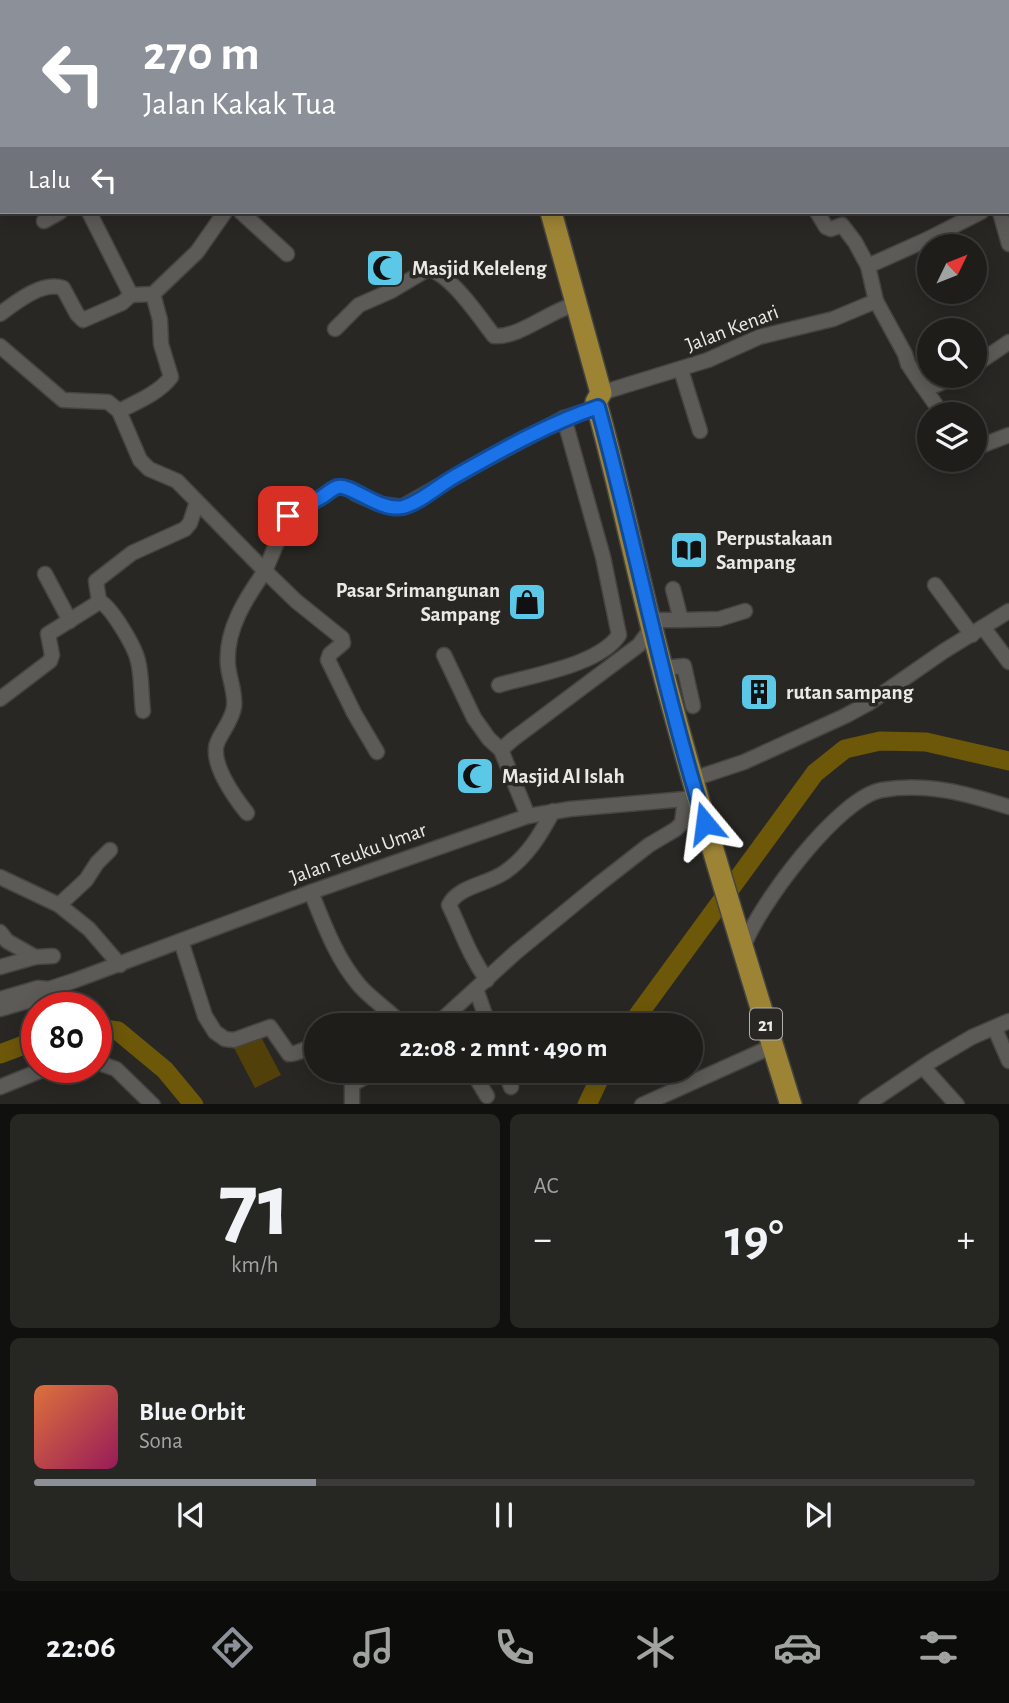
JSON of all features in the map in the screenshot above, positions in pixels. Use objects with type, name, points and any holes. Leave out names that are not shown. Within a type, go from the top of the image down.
[{"type":"highway","name":"21","points":[[539,214],[570,305],[598,401],[651,623],[672,662],[692,794],[719,869],[791,1104]]},
{"type":"highway","name":"21","points":[[551,214],[570,305]]},
{"type":"street","points":[[44,221],[56,214]]},
{"type":"street","points":[[90,214],[131,295]]},
{"type":"street","points":[[0,314],[18,301],[54,286],[63,288],[83,320],[122,303],[131,295],[153,294],[197,252],[224,214]]},
{"type":"street","points":[[243,214],[286,254]]},
{"type":"street","points":[[818,214],[828,229],[842,225],[855,242],[868,266],[876,301],[917,378]]},
{"type":"street","points":[[868,266],[977,214]]},
{"type":"street","points":[[1001,214],[1009,242]]},
{"type":"street","points":[[335,329],[359,304],[391,291],[428,269],[434,270],[459,294],[494,336],[501,337],[512,333],[570,305]]},
{"type":"street","points":[[119,411],[143,400],[170,377],[161,344],[160,320],[153,294]]},
{"type":"street","name":"Jalan Kenari","points":[[247,813],[226,782],[219,766],[215,745],[234,706],[228,662],[229,643],[238,615],[265,571],[288,516],[295,509],[337,487],[348,488],[379,504],[402,507],[475,465],[598,401],[708,360],[759,337],[833,319],[876,301]]},
{"type":"street","points":[[987,357],[1009,342]]},
{"type":"street","points":[[0,346],[63,400],[108,402],[119,411],[140,460],[149,469],[177,481],[296,601],[342,638],[343,643],[330,654],[328,660],[377,752]]},
{"type":"street","points":[[681,370],[700,431]]},
{"type":"street","points":[[499,685],[590,657],[611,646],[619,635],[603,557],[564,418]]},
{"type":"street","points":[[987,443],[1009,435]]},
{"type":"street","points":[[143,711],[138,658],[111,613],[99,601],[96,581],[132,553],[185,529],[197,502]]},
{"type":"street","points":[[44,575],[70,621]]},
{"type":"street","points":[[935,585],[1009,662]]},
{"type":"street","points":[[673,589],[681,620]]},
{"type":"street","points":[[0,699],[50,661],[52,655],[48,634],[99,601]]},
{"type":"street","points":[[501,750],[639,645],[651,623],[719,619],[745,611]]},
{"type":"street","name":"Jalan Teuku Umar","points":[[0,999],[38,988],[49,989],[120,965],[311,892],[528,816],[692,794],[744,762],[869,703],[1009,611]]},
{"type":"street","points":[[639,645],[649,647],[672,662],[693,706]]},
{"type":"street","points":[[444,655],[474,718],[501,750],[528,816]]},
{"type":"street","points":[[742,946],[764,908],[809,846],[857,801],[880,790],[916,787],[962,792],[1009,807]]},
{"type":"street","points":[[449,1013],[514,953],[599,884],[649,845],[676,829],[682,822],[692,794]]},
{"type":"street","points":[[487,1013],[481,984],[464,944],[461,929],[449,905],[450,901],[461,893],[505,873],[527,852],[553,811]]},
{"type":"street","points":[[59,905],[86,880],[103,855],[110,850]]},
{"type":"street","points":[[0,877],[59,905],[89,929],[120,965]]},
{"type":"street","points":[[311,892],[346,969],[390,1013]]},
{"type":"street","points":[[0,932],[7,941],[35,957]]},
{"type":"street","points":[[181,941],[205,1016],[215,1032],[225,1039],[233,1040],[270,1027],[289,1054],[304,1049]]},
{"type":"street","points":[[0,967],[35,957],[54,956]]},
{"type":"street","name":"Jalan Teuku Umar","points":[[0,1009],[41,997],[49,989]]},
{"type":"street","points":[[866,1104],[972,1037],[1009,1021]]},
{"type":"street","points":[[995,1028],[1009,1061]]},
{"type":"street","points":[[642,1104],[773,1046]]},
{"type":"street","points":[[923,1067],[957,1104]]},
{"type":"street","points":[[112,1068],[153,1104]]},
{"type":"street","points":[[0,1087],[21,1079]]},
{"type":"street","points":[[352,1083],[352,1104]]},
{"type":"street","points":[[479,1083],[486,1096]]},
{"type":"street","points":[[510,1083],[511,1087]]},
{"type":"shaded area","points":[[259,1033],[281,1075],[255,1088],[233,1046]]},
{"type":"waterway","points":[[640,1013],[815,773],[845,749],[880,741],[926,742],[1009,761]]},
{"type":"waterway","points":[[112,1030],[118,1031],[165,1070],[193,1104]]},
{"type":"waterway","points":[[0,1054],[21,1046]]},
{"type":"waterway","points":[[587,1104],[597,1083]]},
{"type":"place","name":"Masjid Keleleng","points":[[385,268]]},
{"type":"place","name":"Perpustakaan Sampang","points":[[689,550]]},
{"type":"place","name":"Pasar Srimangunan Sampang","points":[[527,602]]},
{"type":"place","name":"rutan sampang","points":[[759,692]]},
{"type":"place","name":"Masjid Al Islah","points":[[475,776]]},
{"type":"route","points":[[288,516],[295,509],[337,487],[348,488],[379,504],[402,507],[564,418],[598,407],[616,471],[650,620],[705,823]]}]
